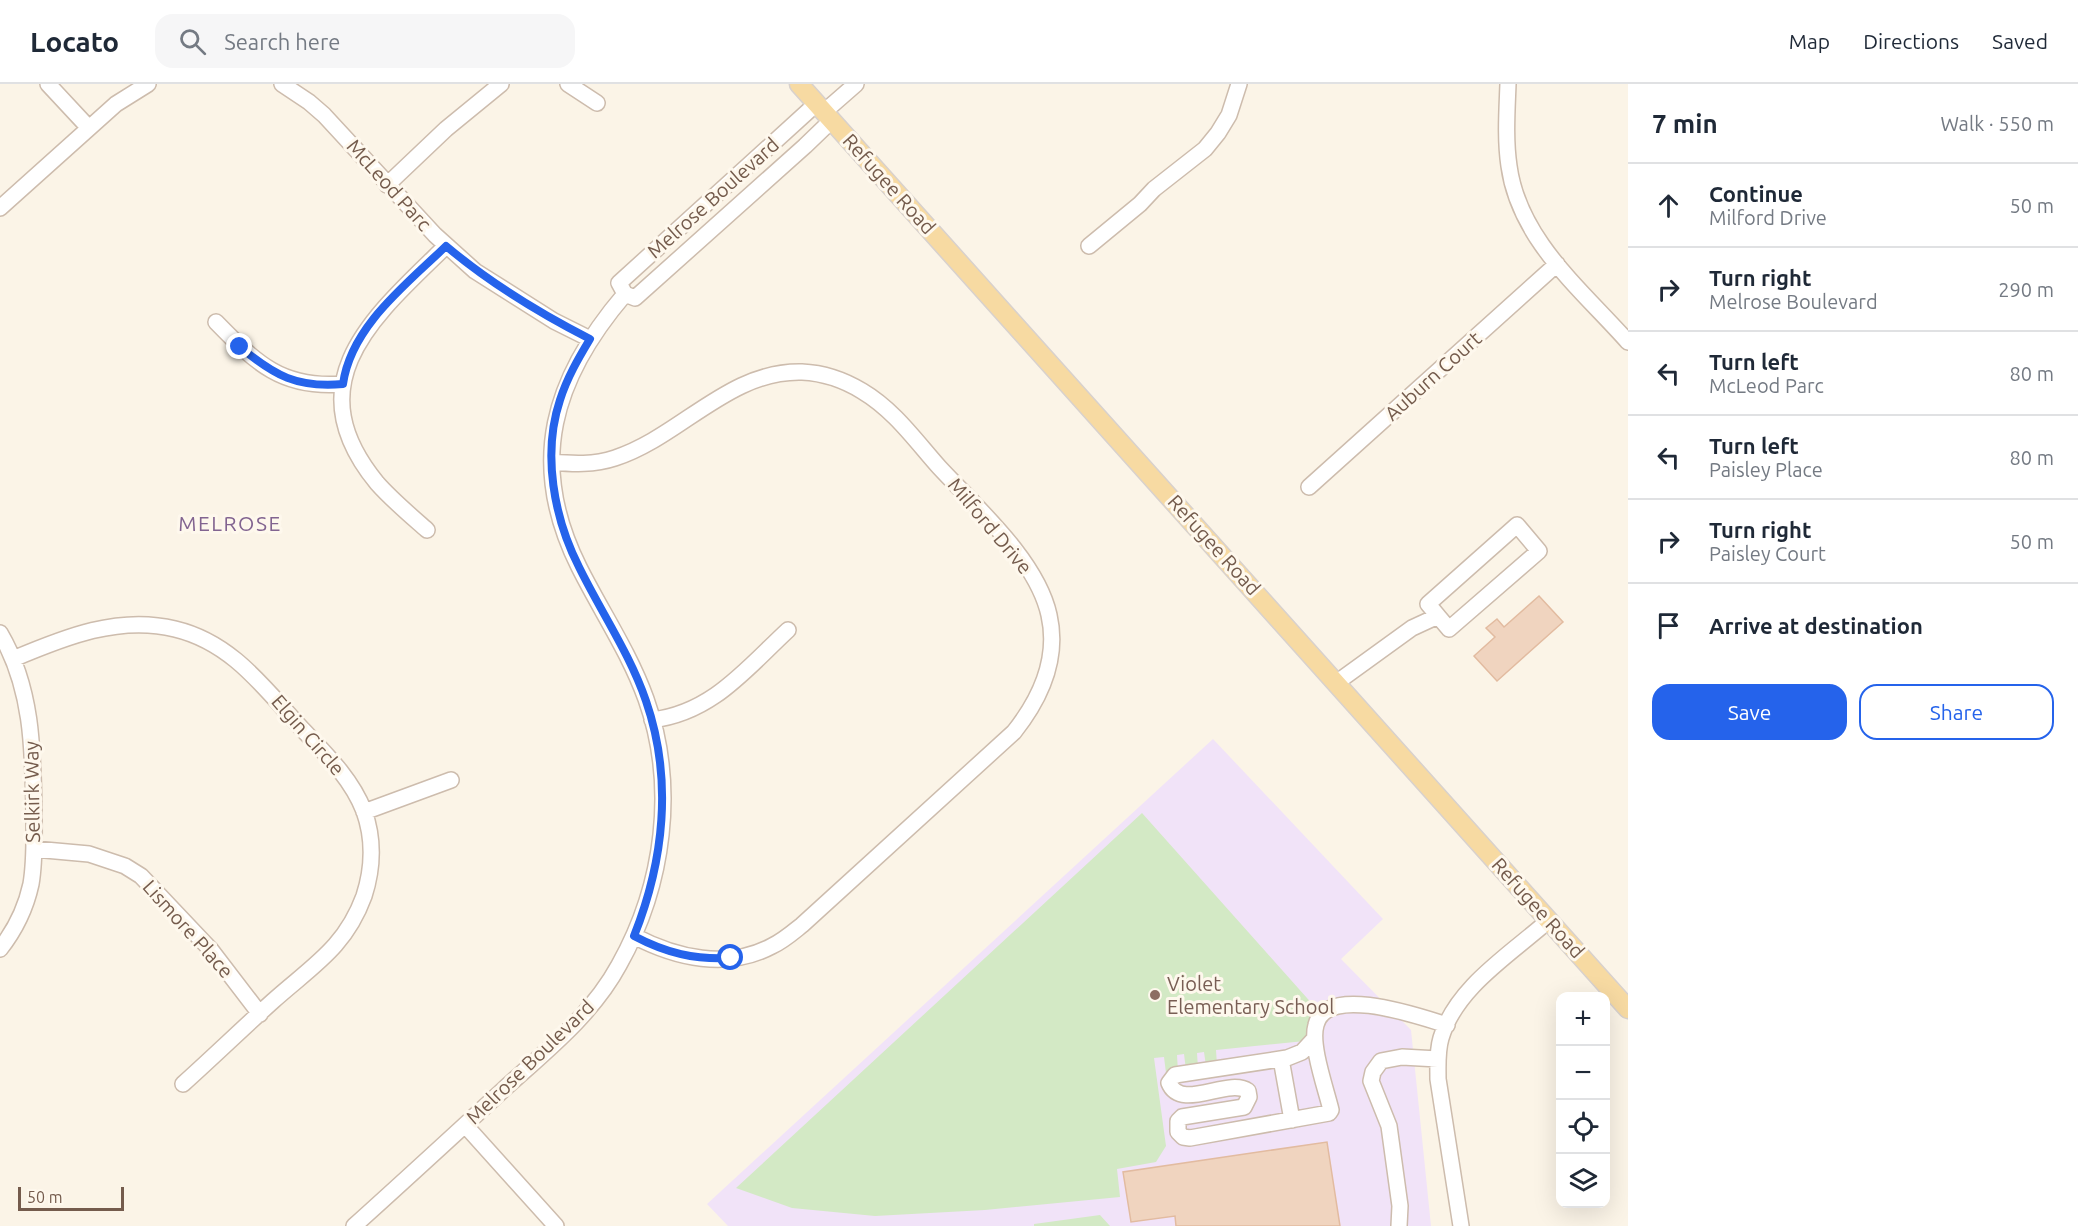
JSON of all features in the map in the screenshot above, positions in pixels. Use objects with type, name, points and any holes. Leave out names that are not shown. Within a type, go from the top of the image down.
[{"type":"main road","name":"Refugee Road","points":[[799,84],[1628,1009]]},
{"type":"street","points":[[48,84],[89,128]]},
{"type":"street","points":[[0,208],[116,104],[148,84]]},
{"type":"street","name":"McLeod Parc","points":[[282,84],[292,89],[324,115],[446,246],[476,271],[554,321],[590,339]]},
{"type":"street","points":[[387,185],[446,129],[501,84]]},
{"type":"street","points":[[568,84],[597,103]]},
{"type":"street","points":[[824,112],[856,84]]},
{"type":"street","points":[[1089,246],[1205,149],[1229,115],[1239,84]]},
{"type":"street","points":[[1508,84],[1509,169],[1521,208],[1530,226],[1557,264],[1628,342]]},
{"type":"street","name":"Melrose Boulevard","points":[[824,112],[805,146],[635,298],[625,294],[619,283],[824,112]]},
{"type":"street","points":[[427,530],[378,483],[356,452],[343,416],[343,384],[351,355],[373,321],[446,246]]},
{"type":"street","name":"Auburn Court","points":[[1309,487],[1557,264]]},
{"type":"street","name":"Melrose Boulevard","points":[[354,1226],[581,1017],[609,982],[634,936],[652,888],[661,835],[663,804],[660,762],[652,720],[638,680],[567,542],[557,507],[552,462],[553,433],[559,402],[576,363],[590,339],[625,294]]},
{"type":"street","points":[[216,322],[258,362],[282,376],[312,385],[343,384]]},
{"type":"street","name":"Milford Drive","points":[[552,462],[594,463],[634,450],[723,396],[761,378],[781,373],[802,372],[843,381],[879,403],[909,431],[1021,558],[1042,593],[1049,614],[1052,634],[1047,676],[1029,713],[1002,745],[954,785],[802,925],[769,948],[731,958],[690,957],[670,952],[634,936]]},
{"type":"street","points":[[1517,525],[1539,551],[1449,629],[1438,616],[1428,604],[1517,525]]},
{"type":"street","points":[[1336,683],[1412,628],[1438,616]]},
{"type":"street","name":"Elgin Circle","points":[[14,660],[63,639],[113,626],[155,625],[196,635],[232,656],[263,684],[342,772],[364,812],[370,833],[372,854],[370,875],[357,913],[347,931],[321,962],[273,1001],[183,1084]]},
{"type":"street","points":[[652,720],[671,718],[691,711],[708,701],[725,689],[788,630]]},
{"type":"street","name":"Selkirk Way","points":[[0,633],[14,660],[25,694],[30,727],[34,849],[31,883],[26,903],[0,949]]},
{"type":"street","points":[[364,812],[450,780]]},
{"type":"street","name":"Lismore Place","points":[[34,849],[89,854],[125,866],[141,876],[211,950],[260,1014]]},
{"type":"street","points":[[1461,1226],[1438,1079],[1441,1038],[1459,1004],[1478,982],[1549,920]]},
{"type":"street","points":[[1314,1039],[1302,1052],[1281,1059],[1175,1075],[1169,1083],[1176,1094],[1185,1095],[1239,1087],[1248,1091],[1249,1097],[1244,1107],[1182,1117],[1178,1121],[1178,1132],[1190,1138],[1329,1113],[1331,1110],[1314,1039],[1316,1024],[1320,1016],[1329,1009],[1340,1005],[1386,1007],[1447,1024]]},
{"type":"street","points":[[1399,1226],[1400,1206],[1389,1126],[1371,1081],[1372,1072],[1380,1061],[1402,1057],[1438,1059]]},
{"type":"street","points":[[1281,1059],[1292,1120]]},
{"type":"street","points":[[465,1125],[556,1226]]},
{"type":"shaded area","name":"Violet Elementary School","points":[[1213,739],[1383,919],[1341,959],[1411,1030],[1431,1226],[728,1226],[707,1204]]},
{"type":"green space","points":[[1142,813],[1315,1007],[1305,1041],[1216,1050],[1217,1065],[1206,1066],[1204,1052],[1197,1053],[1198,1068],[1186,1070],[1184,1054],[1177,1055],[1178,1072],[1166,1073],[1164,1057],[1154,1058],[1166,1146],[1156,1162],[1117,1169],[1120,1197],[985,1210],[875,1216],[792,1208],[736,1188]]},
{"type":"green space","points":[[1100,1215],[1110,1226],[1034,1226],[1034,1224]]},
{"type":"building","points":[[1539,596],[1563,622],[1497,681],[1474,656],[1495,637],[1486,628],[1497,619],[1504,627]]},
{"type":"building","points":[[1327,1142],[1340,1226],[1176,1226],[1175,1216],[1131,1222],[1123,1172]]},
{"type":"place","name":"Violet Elementary School","points":[[1155,995]]},
{"type":"district","name":"MELROSE","points":[[230,524]]},
{"type":"route","points":[[240,347],[258,362],[302,384],[321,386],[343,384],[351,355],[373,321],[385,306],[446,246],[476,271],[554,321],[590,339],[576,363],[559,402],[552,444],[553,483],[567,542],[620,642],[646,699],[660,762],[663,804],[661,835],[652,888],[634,936],[651,945],[690,957],[731,958]]}]
